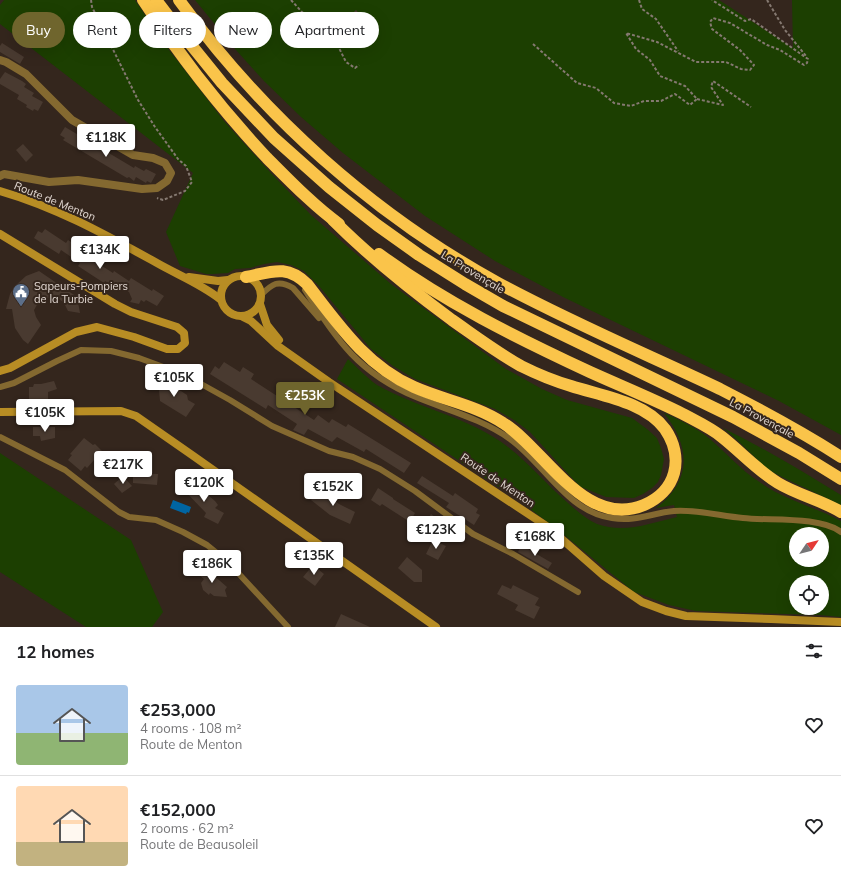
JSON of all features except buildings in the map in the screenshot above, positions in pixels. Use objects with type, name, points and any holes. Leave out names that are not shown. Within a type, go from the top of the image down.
[{"type":"highway","points":[[143,0],[172,44],[222,108],[284,176],[380,265],[503,356],[543,376],[569,386],[637,407],[658,420],[671,439],[674,449],[675,469],[673,477],[661,494],[653,501],[642,506],[632,509],[619,510],[597,504],[584,497],[562,479],[530,444],[503,422],[481,411],[414,387],[378,366],[351,340],[299,276],[292,272],[277,270],[246,277]]},
{"type":"highway","name":"La Provençale","points":[[156,0],[222,83],[274,138],[329,187],[377,225],[419,255],[503,306],[733,417],[799,452],[841,479]]},
{"type":"highway","name":"La Provençale","points":[[180,0],[215,46],[285,124],[316,153],[398,219],[446,251],[544,307],[721,390],[778,420],[841,457]]},
{"type":"highway","points":[[333,220],[384,258],[448,300],[540,348],[684,415],[722,437],[761,471],[778,483],[841,512]]},
{"type":"main road","name":"Route de Menton","points":[[0,191],[24,197],[69,216],[117,240],[171,271],[185,277],[220,299]]},
{"type":"main road","points":[[0,234],[115,304],[131,312],[177,327],[184,333],[185,343],[178,349],[167,349],[134,337],[97,327],[76,332],[10,368],[0,371]]},
{"type":"main road","points":[[240,276],[246,277],[252,279],[257,284],[261,295],[260,304],[250,315],[243,317],[230,314],[225,310],[220,299],[220,291],[228,280],[240,276]]},
{"type":"main road","name":"Route de Menton","points":[[185,277],[218,281],[228,280]]},
{"type":"main road","name":"Route de Menton","points":[[260,304],[267,325],[288,352]]},
{"type":"main road","name":"Route de Menton","points":[[243,317],[251,321],[278,346],[329,382],[548,527],[604,576],[642,602],[666,612],[686,616],[771,618],[841,622]]},
{"type":"main road","points":[[0,412],[121,411],[136,416],[436,627]]},
{"type":"street","points":[[0,60],[26,74],[72,120],[133,155],[153,158],[165,162],[171,172],[167,181],[157,188],[142,189],[78,180],[49,182],[4,174],[0,176]]},
{"type":"lane","points":[[292,272],[329,328],[342,345],[358,360],[390,385],[495,429],[511,439],[573,500],[597,515],[629,520],[675,511],[688,511],[744,518],[809,522],[829,525],[841,532]]},
{"type":"lane","points":[[261,295],[274,284],[280,282],[287,284],[293,288],[329,328]]},
{"type":"lane","points":[[0,387],[14,383],[81,350],[111,351],[146,360],[185,375],[272,426],[329,451],[353,457],[380,469],[415,491],[472,534],[519,558],[578,592]]},
{"type":"lane","points":[[0,437],[65,470],[119,512],[130,517],[156,520],[207,545],[228,562],[288,627]]},
{"type":"path","points":[[92,0],[92,8],[138,100],[173,152],[186,166],[192,182],[185,191],[163,200],[154,197],[142,189]]},
{"type":"path","points":[[291,0],[302,12],[334,38],[346,62],[354,68],[359,65]]},
{"type":"path","points":[[639,0],[642,9],[656,19],[678,52]]},
{"type":"path","points":[[712,0],[745,21],[751,19],[808,59]]},
{"type":"path","points":[[767,0],[785,30],[808,59]]},
{"type":"path","points":[[751,107],[713,81],[711,87],[723,105],[697,99],[685,86],[660,76],[650,60],[636,49],[626,33],[657,42],[696,62],[726,62],[742,70],[750,70],[754,65],[740,50],[712,29],[710,22],[713,18],[730,23],[766,45],[780,50],[799,63],[804,65],[808,63],[808,59]]},
{"type":"path","points":[[533,44],[577,83],[596,88],[614,103],[631,106],[644,101],[661,101],[675,94],[690,105],[697,99]]},
{"type":"green space","points":[[4,0],[135,0],[143,12],[139,12],[139,48],[168,48],[224,121],[311,215],[391,284],[506,369],[542,389],[567,400],[632,418],[647,429],[657,438],[664,459],[658,482],[643,494],[634,498],[606,497],[581,487],[530,432],[514,420],[495,409],[415,379],[393,366],[371,349],[319,286],[304,271],[291,265],[277,262],[250,268],[235,269],[228,273],[212,274],[206,274],[180,266],[166,232],[193,173],[31,48],[65,48],[65,12],[12,12],[12,33],[0,24],[0,5]]},
{"type":"green space","points":[[195,0],[719,0],[793,48],[792,0],[841,0],[841,435],[779,401],[563,297],[495,261],[425,216],[343,153],[301,117],[264,81],[234,48],[272,48],[272,12],[214,12],[214,23]]},
{"type":"green space","points":[[348,359],[377,385],[410,401],[477,428],[493,437],[516,453],[560,496],[582,515],[597,524],[607,527],[627,528],[677,517],[674,505],[656,508],[668,498],[676,487],[684,463],[683,451],[679,438],[664,413],[675,418],[705,435],[753,478],[770,489],[841,521],[841,617],[820,615],[829,615],[829,575],[789,575],[789,614],[696,611],[669,605],[634,592],[521,502],[337,379]]},
{"type":"green space","points":[[723,428],[768,452],[841,495],[841,505],[767,469]]},
{"type":"green space","points":[[0,453],[131,540],[163,612],[152,627],[86,627],[0,572]]},
{"type":"water","points":[[173,500],[191,507],[189,513],[187,512],[186,514],[170,508]]},
{"type":"place","name":"Sapeurs-Pompiers de la Turbie","points":[[21,307]]}]
